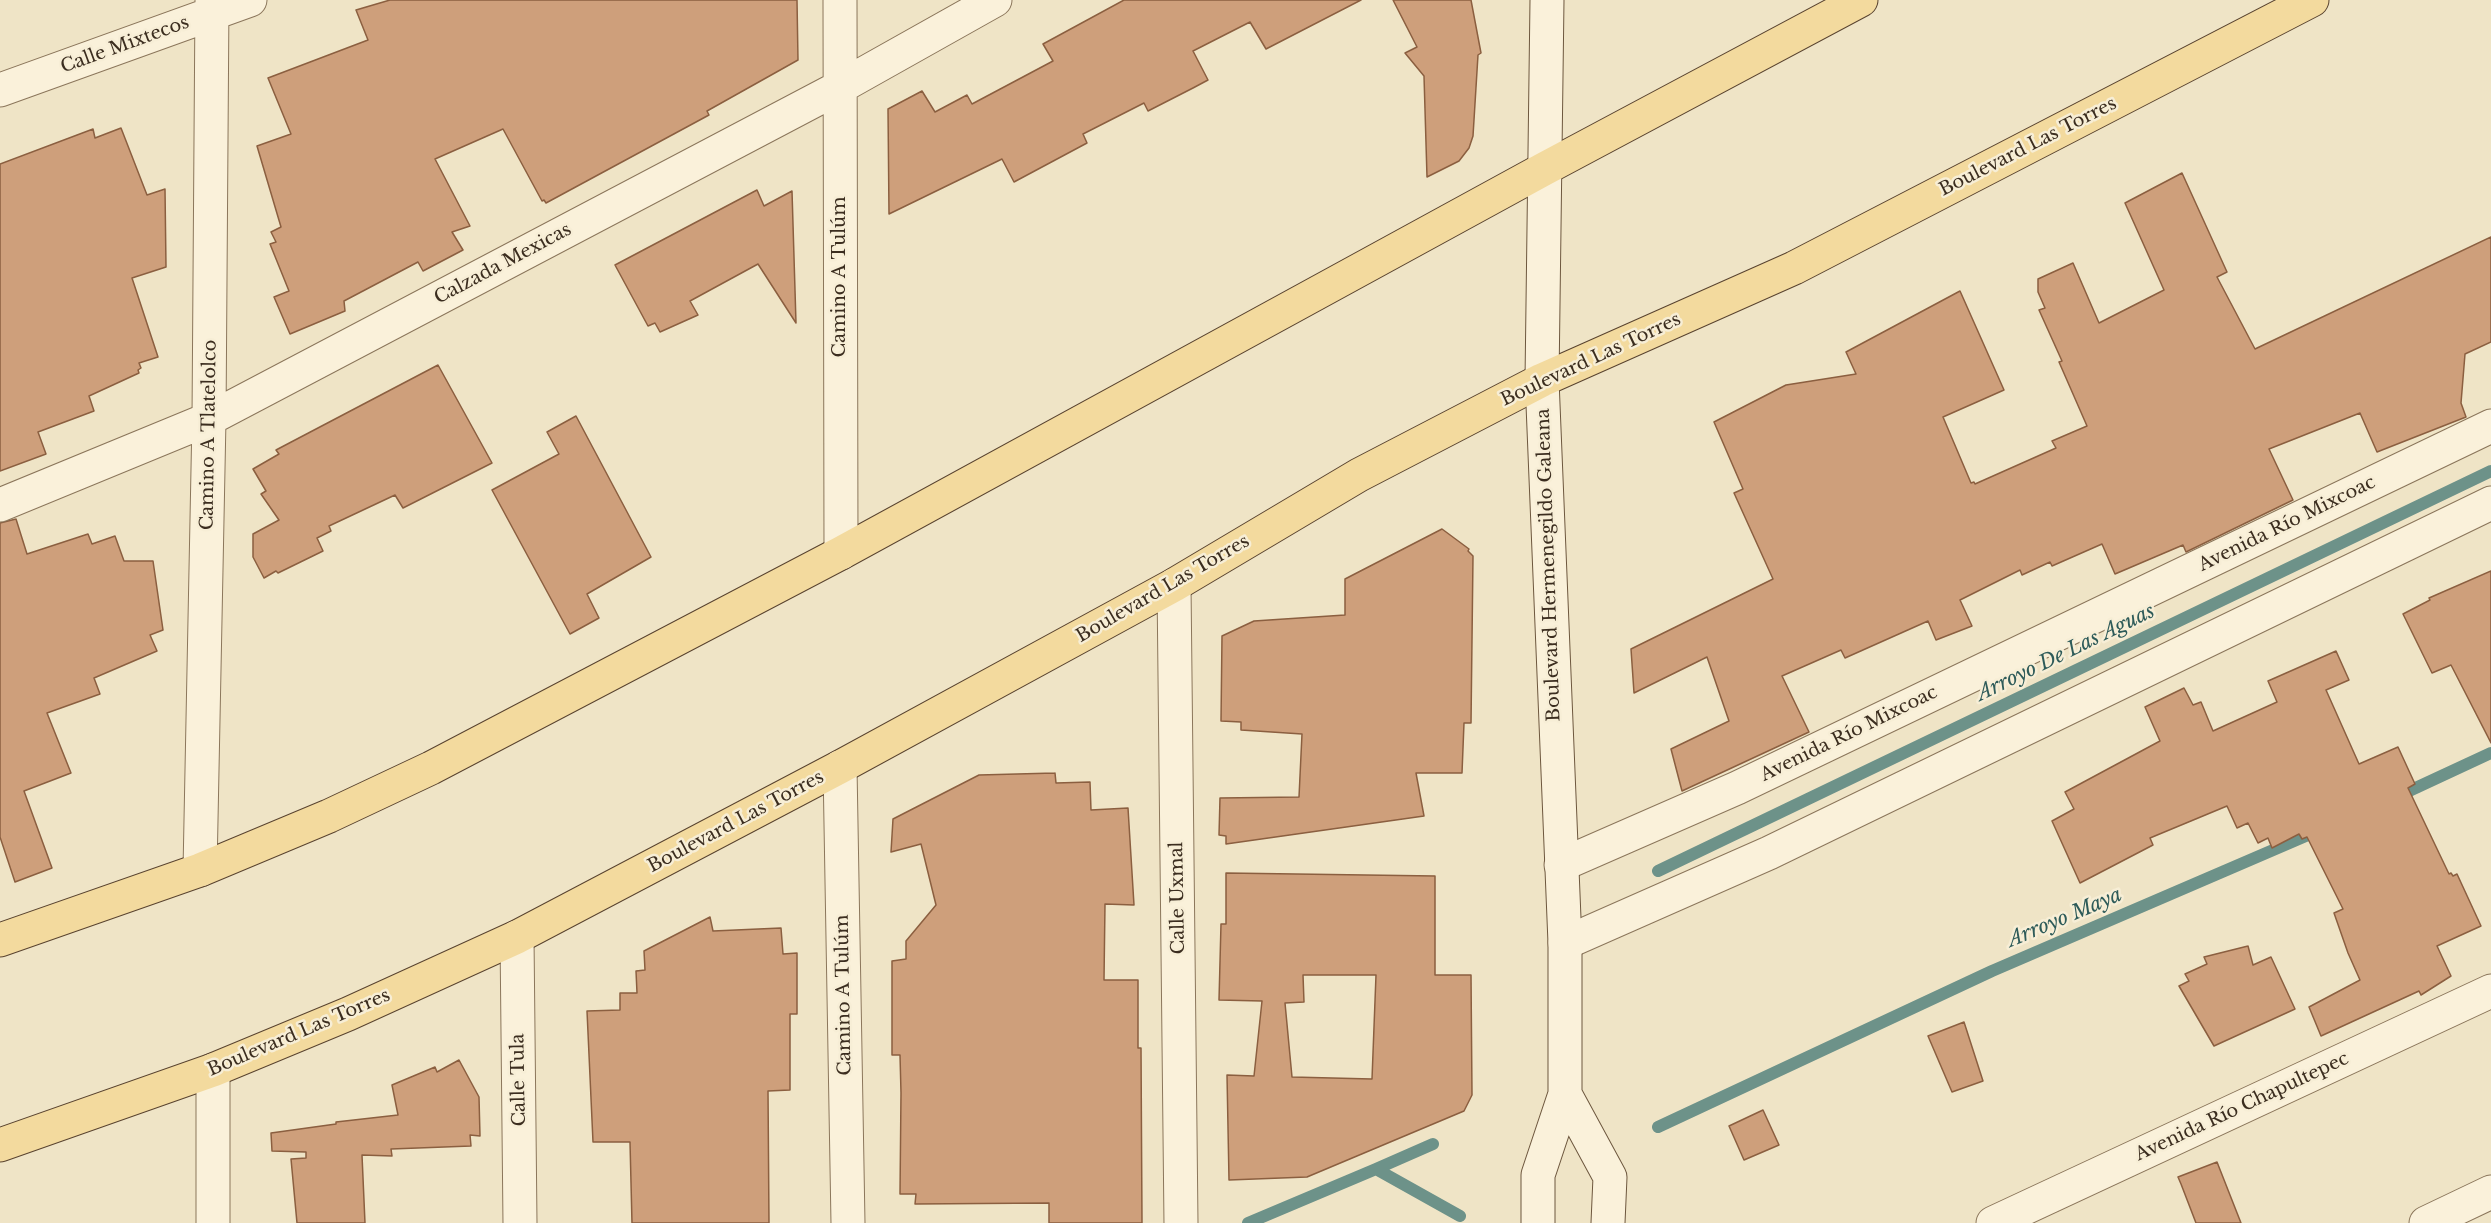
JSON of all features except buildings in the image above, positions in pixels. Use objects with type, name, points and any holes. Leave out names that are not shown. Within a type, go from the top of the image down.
[{"type":"main road","points":[[0,940],[200,870],[329,816],[431,768],[841,553],[1544,169],[1861,0]]},
{"type":"main road","name":"Boulevard Las Torres","points":[[0,1145],[213,1070],[348,1014],[517,937],[840,767],[1174,585],[1359,475],[1542,380],[1794,268],[2312,0]]},
{"type":"street","name":"Calle Mixtecos","points":[[0,90],[212,7],[250,0]]},
{"type":"street","name":"Camino A Tulúm","points":[[840,0],[841,553]]},
{"type":"street","name":"Calzada Mexicas","points":[[0,504],[210,419],[840,87],[995,0]]},
{"type":"street","name":"Boulevard Hermenegildo Galeana","points":[[1538,1223],[1538,1175],[1565,1095],[1565,943],[1542,380],[1547,0]]},
{"type":"street","name":"Camino A Tlatelolco","points":[[200,870],[210,419],[212,7]]},
{"type":"street","name":"Avenida Río Mixcoac","points":[[1561,865],[1737,788],[2491,426]]},
{"type":"street","points":[[1565,943],[1769,853],[2491,503]]},
{"type":"street","name":"Calle Uxmal","points":[[1174,585],[1181,1217]]},
{"type":"street","name":"Camino A Tulúm","points":[[840,767],[848,1223]]},
{"type":"street","name":"Calle Tula","points":[[517,937],[520,1223]]},
{"type":"street","name":"Avenida Río Chapultepec","points":[[1993,1223],[2491,991]]},
{"type":"street","points":[[213,1070],[213,1223]]},
{"type":"street","name":"Boulevard Hermenegildo Galeana","points":[[1565,1095],[1610,1177],[1608,1223]]},
{"type":"street","points":[[2426,1223],[2491,1192]]},
{"type":"waterway","name":"Arroyo De Las Aguas","points":[[1658,871],[2491,471]]},
{"type":"waterway","name":"Arroyo Maya","points":[[2394,798],[2491,753]]},
{"type":"waterway","name":"Arroyo Maya","points":[[1658,1127],[1992,971],[2315,832]]},
{"type":"waterway","name":"Arroyo De Las Aguas","points":[[1376,1169],[1433,1144]]},
{"type":"waterway","name":"Arroyo Maya","points":[[1248,1223],[1376,1169],[1460,1216]]}]
